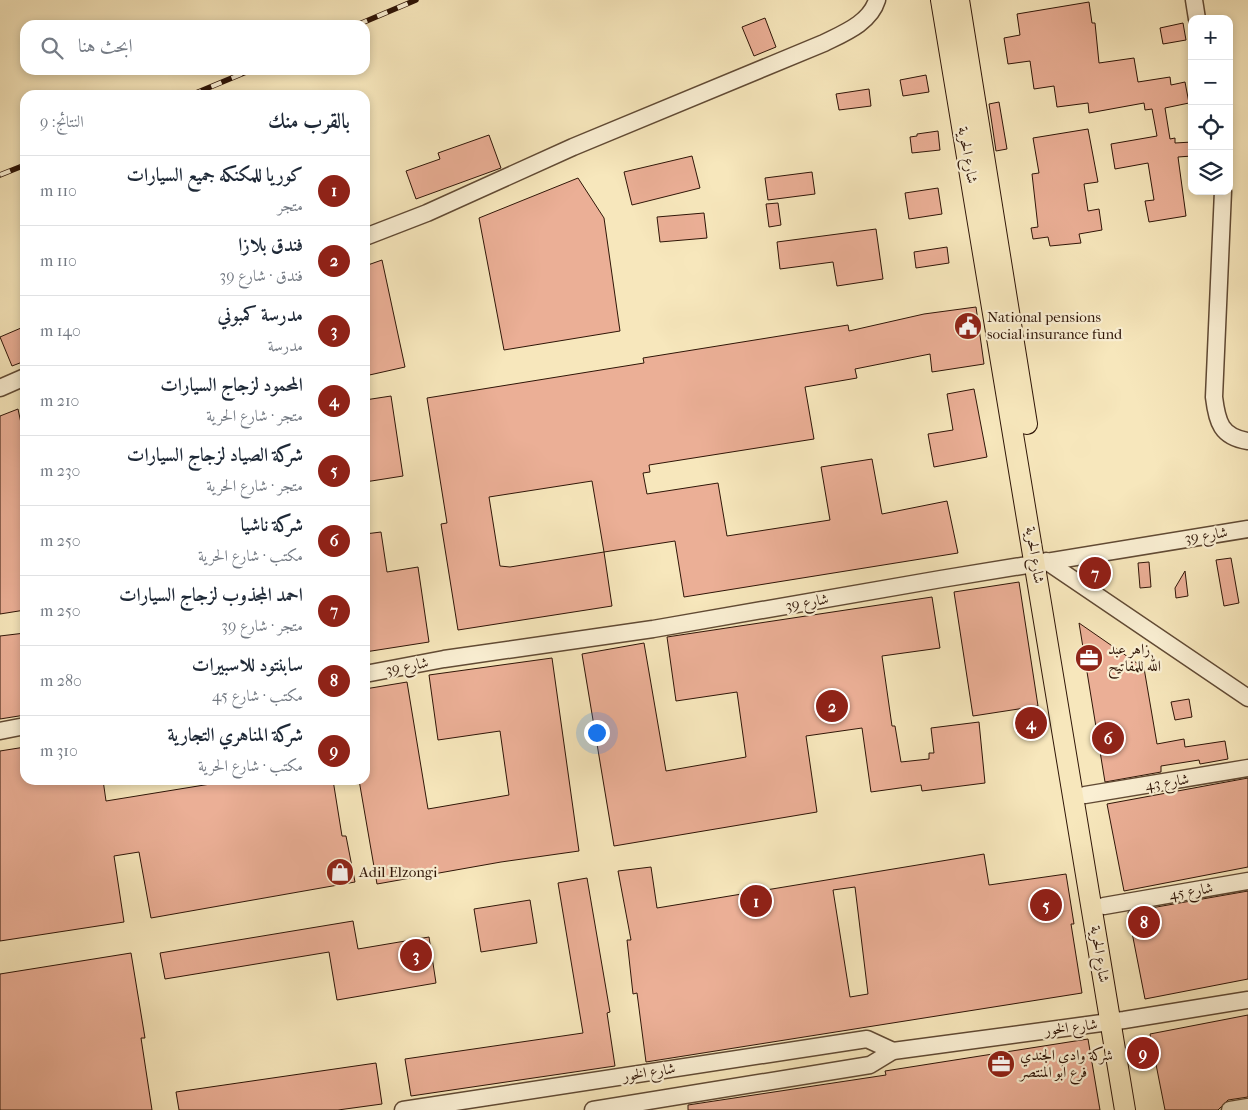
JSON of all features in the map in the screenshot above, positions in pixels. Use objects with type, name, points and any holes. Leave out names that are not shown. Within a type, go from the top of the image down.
[{"type":"main road","name":"شارع الحرية","points":[[942,0],[1041,562],[1117,1021],[1138,1110]]},
{"type":"main road","name":"شارع الحرية","points":[[959,0],[1020,378],[1041,562],[1071,697],[1104,906],[1125,1110]]},
{"type":"street","points":[[370,235],[427,213],[573,147],[824,43],[858,25],[871,14],[877,0]]},
{"type":"street","points":[[1194,0],[1196,15]]},
{"type":"street","points":[[1223,195],[1214,397],[1217,418],[1225,432],[1235,439],[1248,441]]},
{"type":"street","points":[[0,388],[20,379]]},
{"type":"street","name":"شارع 39","points":[[370,673],[444,659],[653,629],[1041,562],[1248,529]]},
{"type":"street","points":[[1041,562],[1248,698]]},
{"type":"street","points":[[0,731],[20,727]]},
{"type":"street","name":"شارع 43","points":[[1086,794],[1248,768]]},
{"type":"street","name":"شارع 45","points":[[1104,906],[1248,881]]},
{"type":"street","name":"شارع الخور","points":[[593,1110],[870,1065],[893,1050],[1117,1021],[1248,1000]]},
{"type":"street","name":"شارع الخور","points":[[403,1110],[867,1039],[893,1050]]},
{"type":"street","points":[[1230,1110],[1248,1107]]},
{"type":"building","points":[[1089,2],[1092,23],[1095,23],[1099,63],[1134,58],[1138,82],[1170,77],[1171,85],[1185,82],[1188,103],[1165,108],[1170,139],[1175,138],[1175,143],[1188,142],[1188,156],[1178,157],[1186,216],[1149,222],[1145,201],[1154,200],[1148,163],[1115,169],[1111,144],[1157,136],[1152,109],[1145,110],[1144,103],[1089,113],[1088,103],[1057,107],[1054,86],[1034,89],[1030,61],[1008,64],[1004,38],[1020,35],[1017,14]]},
{"type":"building","points":[[765,18],[776,47],[754,56],[742,27]]},
{"type":"building","points":[[1183,23],[1186,40],[1163,44],[1160,28]]},
{"type":"building","points":[[926,75],[929,92],[903,96],[900,80]]},
{"type":"building","points":[[869,89],[871,106],[839,110],[836,94]]},
{"type":"building","points":[[999,102],[1007,149],[996,151],[989,104]]},
{"type":"building","points":[[1088,129],[1098,182],[1084,184],[1088,211],[1099,209],[1102,230],[1079,234],[1081,243],[1050,246],[1048,237],[1033,239],[1031,228],[1038,227],[1032,174],[1039,173],[1033,138]]},
{"type":"building","points":[[938,131],[940,150],[912,153],[910,137]]},
{"type":"building","points":[[489,135],[501,168],[416,199],[406,171],[440,159],[438,153]]},
{"type":"building","points":[[692,156],[700,188],[632,205],[624,172]]},
{"type":"building","points":[[812,172],[815,194],[768,200],[765,178]]},
{"type":"building","points":[[578,178],[604,218],[620,331],[504,350],[479,218]]},
{"type":"building","points":[[938,188],[942,214],[909,219],[905,193]]},
{"type":"building","points":[[778,203],[781,225],[769,227],[766,204]]},
{"type":"building","points":[[704,213],[707,238],[660,242],[657,217]]},
{"type":"building","points":[[876,229],[883,279],[837,286],[833,262],[780,269],[777,242]]},
{"type":"building","points":[[947,247],[949,263],[916,268],[914,252]]},
{"type":"building","points":[[382,260],[405,367],[370,375],[370,264]]},
{"type":"building","points":[[976,307],[984,364],[932,372],[930,354],[855,369],[857,378],[805,387],[814,439],[649,465],[650,472],[643,473],[647,494],[718,483],[727,536],[830,520],[821,467],[872,459],[882,514],[947,501],[958,553],[684,597],[675,541],[604,552],[612,606],[458,630],[441,524],[447,523],[427,398],[644,363],[643,358],[848,325],[849,331],[924,314]],"holes":[[[592,481],[604,552],[510,567],[500,566],[489,497]]]},
{"type":"building","points":[[20,328],[20,363],[12,366],[0,337]]},
{"type":"building","points":[[974,389],[987,457],[934,467],[928,434],[953,430],[947,394]]},
{"type":"building","points":[[391,396],[403,476],[370,481],[370,399]]},
{"type":"building","points":[[18,409],[20,418],[20,611],[0,614],[0,416]]},
{"type":"building","points":[[381,532],[387,572],[418,567],[429,642],[370,651],[370,533]]},
{"type":"building","points":[[1231,558],[1239,603],[1224,606],[1216,560]]},
{"type":"building","points":[[1149,562],[1151,587],[1140,588],[1138,563]]},
{"type":"building","points":[[1185,571],[1188,596],[1176,598],[1175,588]]},
{"type":"building","points":[[1019,582],[1038,706],[973,716],[954,592]]},
{"type":"building","points":[[932,597],[940,648],[882,656],[892,726],[895,726],[901,762],[929,759],[929,753],[934,753],[931,728],[979,722],[985,783],[922,791],[921,785],[871,792],[862,728],[806,736],[817,812],[614,846],[582,654],[644,643],[666,771],[746,757],[737,692],[676,701],[667,637]]},
{"type":"building","points":[[1079,623],[1144,668],[1157,744],[1184,739],[1185,747],[1225,741],[1228,759],[1200,764],[1199,760],[1161,766],[1161,772],[1105,782]]},
{"type":"building","points":[[20,634],[20,716],[0,719],[0,636]]},
{"type":"building","points":[[552,658],[579,851],[501,862],[377,884],[360,785],[370,785],[370,688],[407,682],[428,809],[509,795],[500,731],[438,740],[429,675]]},
{"type":"building","points":[[1189,699],[1192,717],[1175,720],[1171,702]]},
{"type":"building","points":[[20,748],[20,785],[104,785],[106,801],[204,785],[334,785],[342,836],[346,836],[355,882],[151,918],[139,852],[114,856],[124,922],[0,941],[0,751]]},
{"type":"building","points":[[1248,778],[1248,867],[1124,891],[1107,804]]},
{"type":"building","points":[[984,854],[989,885],[1066,874],[1074,924],[1071,924],[1082,993],[646,1062],[637,993],[633,994],[627,940],[631,940],[618,871],[651,867],[657,908]],"holes":[[[855,887],[868,994],[850,997],[833,890]]]},
{"type":"building","points":[[587,878],[610,1012],[607,1013],[615,1066],[411,1096],[405,1059],[583,1033],[558,883]]},
{"type":"building","points":[[1248,891],[1248,979],[1145,999],[1128,912]]},
{"type":"building","points":[[530,900],[537,943],[481,952],[474,909]]},
{"type":"building","points":[[353,921],[358,949],[429,937],[436,983],[337,1000],[329,952],[165,979],[160,953]]},
{"type":"building","points":[[131,953],[145,1038],[141,1038],[152,1110],[0,1110],[0,974]]},
{"type":"building","points":[[1248,1015],[1248,1097],[1228,1100],[1218,1110],[1165,1110],[1150,1034]]},
{"type":"building","points":[[1088,1039],[1100,1110],[688,1110],[688,1105],[886,1075],[885,1071]]},
{"type":"building","points":[[376,1063],[382,1104],[338,1110],[179,1110],[176,1092]]},
{"type":"railway","points":[[369,20],[416,0]]},
{"type":"railway","points":[[203,90],[239,75]]},
{"type":"railway","points":[[0,175],[20,167]]},
{"type":"place","name":"National pensions social insurance fund","points":[[968,326]]},
{"type":"place","name":"احمد المجذوب لزجاج السيارات","points":[[1095,573]]},
{"type":"place","name":"زاهر عبد الله للمفاتيح","points":[[1089,658]]},
{"type":"place","name":"فندق بلازا","points":[[832,706]]},
{"type":"place","name":"المحمود لزجاج السيارات","points":[[1031,723]]},
{"type":"place","name":"شركة ناشيا","points":[[1108,738]]},
{"type":"place","name":"Adil Elzongi","points":[[340,872]]},
{"type":"place","name":"كوريا للمكنكه جميع السيارات","points":[[756,901]]},
{"type":"place","name":"شركة الصياد لزجاج السيارات","points":[[1046,905]]},
{"type":"place","name":"سابنتود للاسبيرات","points":[[1144,922]]},
{"type":"place","name":"مدرسة كمبوني","points":[[416,955]]},
{"type":"place","name":"شركة المناهري التجارية","points":[[1143,1053]]},
{"type":"place","name":"شركة وادي الجندي فرع ابو المنتصر","points":[[1001,1064]]}]
